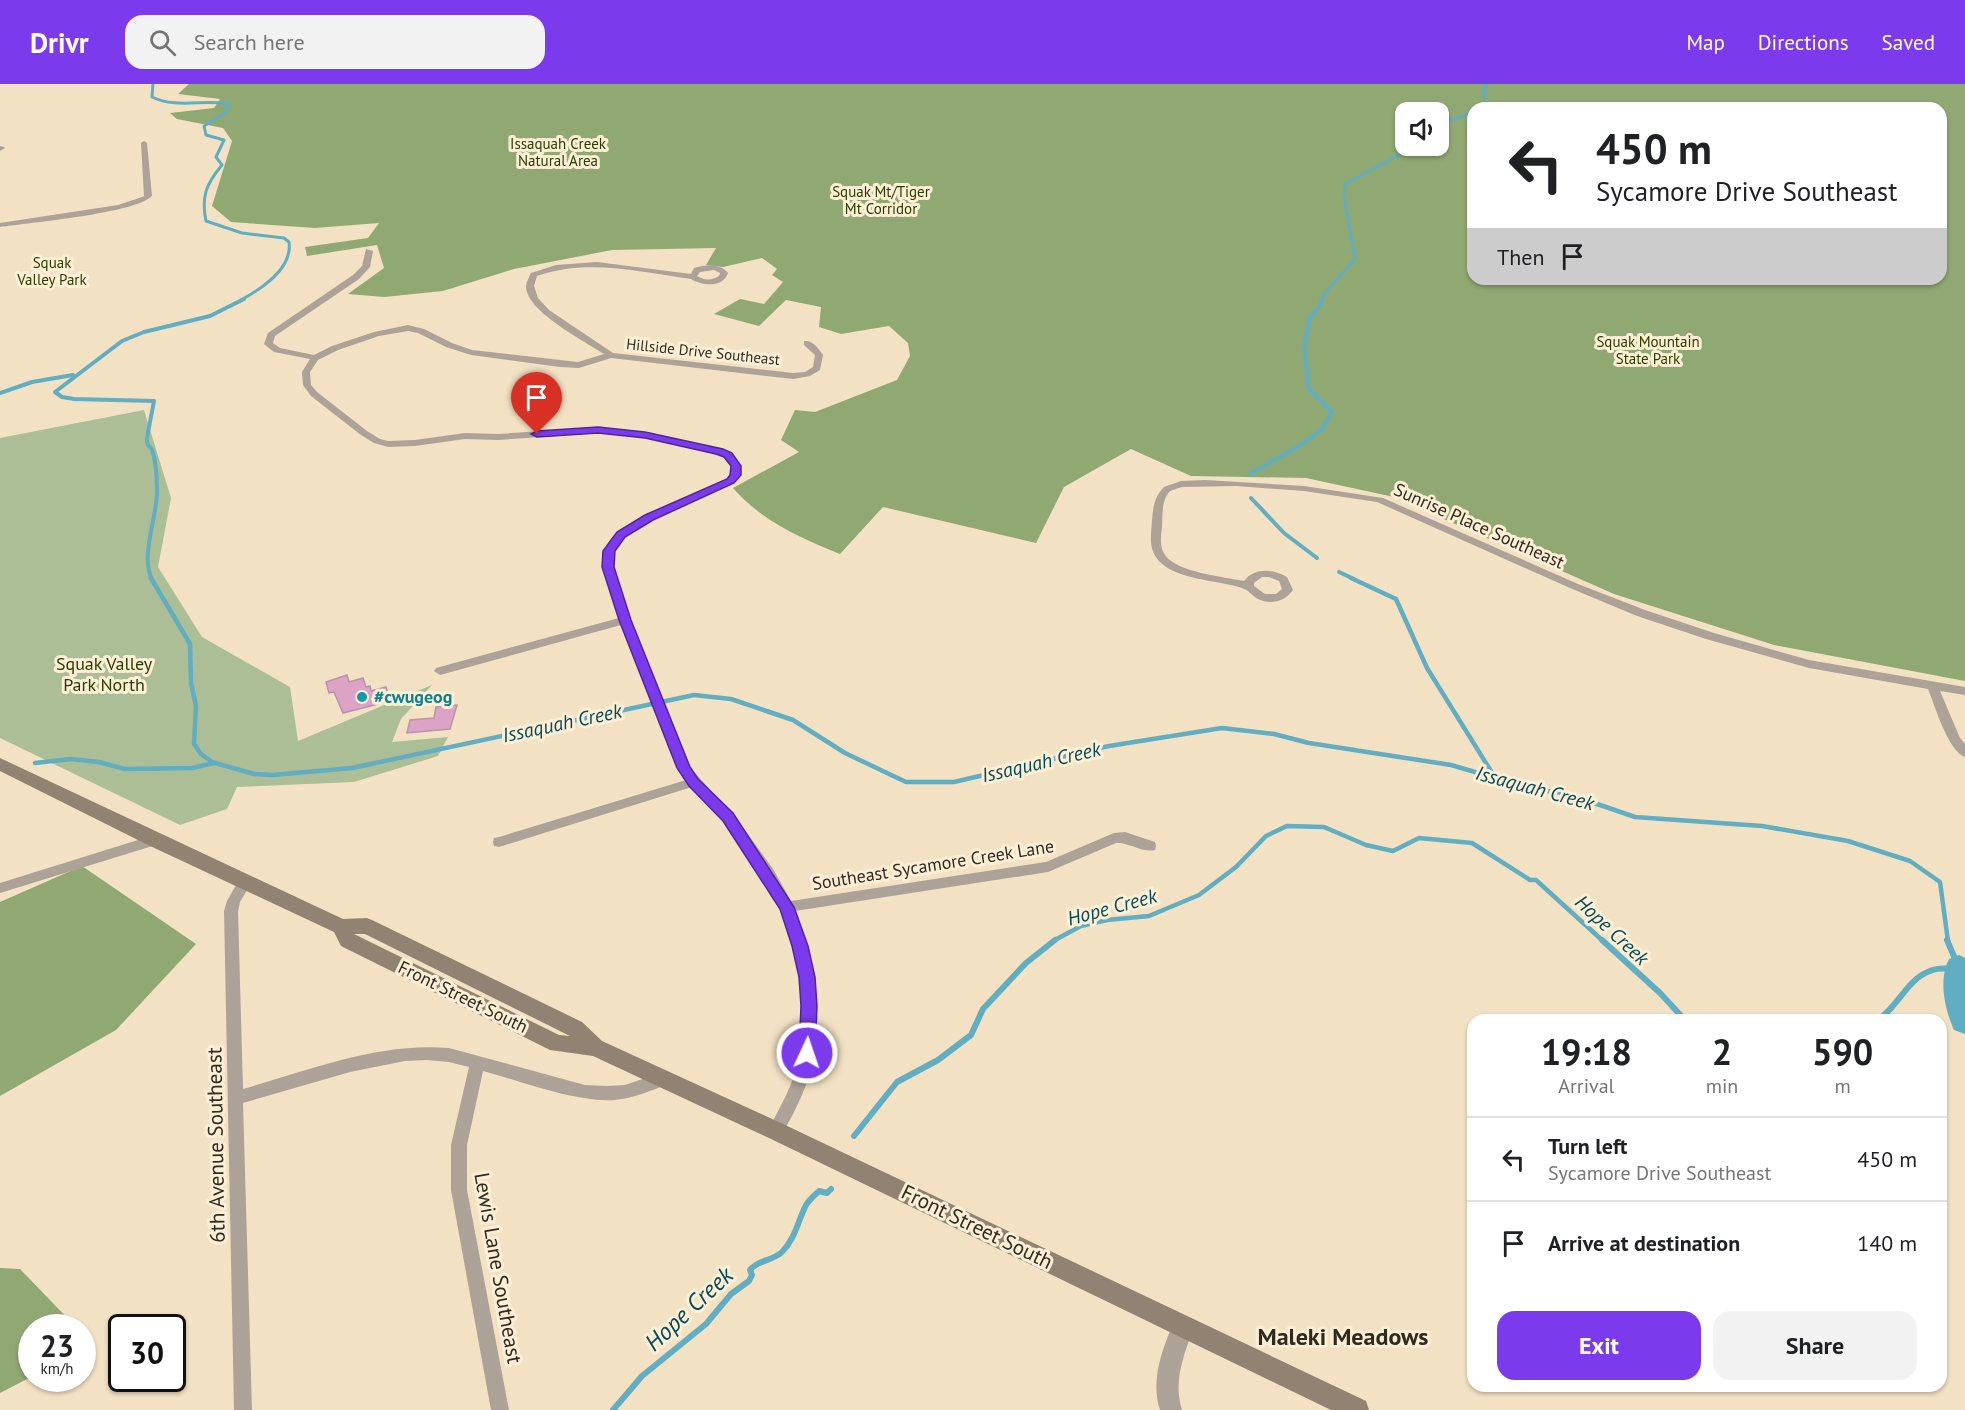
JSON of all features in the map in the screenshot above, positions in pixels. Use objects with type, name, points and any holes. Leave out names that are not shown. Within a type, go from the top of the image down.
[{"type":"main road","name":"Front Street South","points":[[0,764],[154,840],[340,927],[367,926],[575,1028],[595,1047],[776,1131],[1357,1410]]},
{"type":"main road","name":"Front Street South","points":[[340,927],[348,940],[557,1044],[595,1047]]},
{"type":"main road","points":[[452,992],[467,976]]},
{"type":"street","points":[[0,225],[119,207],[141,201],[148,196],[144,143]]},
{"type":"street","points":[[369,251],[366,267],[356,277],[277,331],[268,340],[268,344],[277,350],[315,358],[306,372],[307,385],[314,394],[376,441],[388,444],[415,443],[465,436],[498,437],[598,430],[645,435],[720,451],[733,460],[737,471],[730,481],[633,526],[614,542],[609,551],[608,567],[625,620],[676,752],[693,782],[728,817],[787,907],[800,946],[807,977],[808,1040],[805,1065],[799,1086],[776,1131]]},
{"type":"street","points":[[611,355],[539,305],[530,286],[534,274],[556,267],[597,264],[693,277]]},
{"type":"street","name":"Hillside Drive Southeast","points":[[315,358],[359,339],[408,328],[421,331],[455,347],[481,354],[579,365],[611,355],[800,375],[813,372],[820,362],[817,351],[807,343]]},
{"type":"street","name":"Sunrise Place Southeast","points":[[1249,586],[1180,570],[1171,566],[1159,555],[1155,542],[1160,496],[1165,490],[1180,484],[1269,484],[1347,493],[1380,500],[1574,586],[1651,616],[1809,664],[1932,685]]},
{"type":"street","points":[[440,671],[625,620]]},
{"type":"street","points":[[1932,685],[1965,691]]},
{"type":"street","points":[[1932,685],[1955,740],[1965,753]]},
{"type":"street","points":[[499,842],[693,782]]},
{"type":"street","name":"Southeast Sycamore Creek Lane","points":[[787,907],[1048,867],[1114,838],[1125,837],[1150,846]]},
{"type":"street","points":[[0,888],[154,840]]},
{"type":"street","name":"6th Avenue Southeast","points":[[243,1410],[231,911],[245,882]]},
{"type":"street","points":[[237,1098],[350,1065],[405,1054],[449,1056],[600,1094],[628,1093],[663,1079]]},
{"type":"street","name":"Lewis Lane Southeast","points":[[477,1063],[459,1145],[459,1190],[500,1410]]},
{"type":"street","points":[[1171,1410],[1166,1394],[1166,1378],[1183,1327]]},
{"type":"green space","points":[[189,84],[1965,84],[1965,681],[1774,645],[1614,594],[1394,497],[1306,478],[1191,476],[1131,449],[1064,487],[1036,543],[883,507],[840,554],[810,542],[769,519],[744,500],[733,488],[799,452],[781,440],[795,410],[815,412],[897,380],[910,356],[908,343],[889,326],[841,334],[819,327],[821,307],[786,300],[759,326],[714,314],[740,299],[764,304],[783,282],[772,275],[777,269],[762,258],[723,267],[706,265],[716,248],[612,250],[514,269],[443,291],[384,297],[348,294],[384,268],[377,245],[307,256],[305,247],[368,238],[379,223],[315,228],[231,222],[212,206],[232,141],[223,128],[177,119],[170,113],[214,108],[220,99],[178,94]]},
{"type":"green space","name":"Squak Valley Park North","points":[[144,410],[171,498],[158,567],[202,637],[290,687],[298,741],[432,685],[401,719],[392,742],[448,737],[438,756],[354,782],[237,787],[227,809],[180,825],[0,738],[0,438]]},
{"type":"green space","points":[[82,866],[196,944],[116,1030],[0,1096],[0,902]]},
{"type":"green space","points":[[0,1268],[20,1269],[63,1314],[18,1314],[18,1384],[0,1393]]},
{"type":"building","name":"#cwugeog","points":[[347,675],[349,682],[363,678],[366,687],[370,686],[371,691],[386,687],[390,701],[343,713],[334,692],[329,693],[326,682]]},
{"type":"building","name":"#cwugeog","points":[[457,705],[450,729],[407,733],[410,720],[434,718],[436,707]]},
{"type":"waterway","name":"Issaquah Creek","points":[[153,84],[152,97],[161,101],[229,104],[225,113],[204,126],[206,135],[224,140],[216,157],[222,165],[206,191],[204,205],[206,221],[242,233],[284,238],[289,242],[289,252],[281,269],[266,284],[241,300]]},
{"type":"waterway","points":[[1484,102],[1483,90],[1487,84]]},
{"type":"waterway","points":[[1449,120],[1467,115]]},
{"type":"waterway","points":[[1322,300],[1324,294],[1355,259],[1344,196],[1345,184],[1397,156]]},
{"type":"waterway","name":"Issaquah Creek","points":[[152,579],[149,570],[148,548],[157,482],[153,454],[147,440],[154,401],[74,399],[62,397],[55,392],[122,341],[144,332],[210,316],[244,299]]},
{"type":"waterway","points":[[1250,474],[1304,443],[1322,429],[1332,412],[1309,389],[1304,347],[1310,317],[1320,306],[1322,299]]},
{"type":"waterway","points":[[0,393],[32,382],[73,375]]},
{"type":"waterway","points":[[1251,498],[1284,533],[1317,558]]},
{"type":"waterway","points":[[1339,572],[1354,579]]},
{"type":"waterway","name":"Issaquah Creek","points":[[151,578],[190,644],[191,683],[196,706],[194,744],[201,754],[212,762],[254,774],[272,775],[352,768],[694,695],[731,699],[793,720],[845,753],[906,782],[954,782],[1109,746],[1222,728],[1274,734],[1309,743],[1451,765],[1537,790],[1565,793],[1635,817],[1762,826],[1848,841],[1910,861],[1940,882],[1948,941]]},
{"type":"waterway","points":[[1351,578],[1396,599],[1427,668],[1494,776]]},
{"type":"waterway","points":[[35,763],[71,759],[99,762],[125,769],[192,768],[214,763]]},
{"type":"waterway","name":"Hope Creek","points":[[1053,941],[1081,926],[1107,920],[1149,916],[1199,895],[1236,867],[1266,836],[1287,826],[1324,827],[1366,845],[1393,851],[1419,838],[1472,843],[1530,880],[1536,880],[1603,941]]},
{"type":"waterway","name":"Hope Creek","points":[[854,1136],[897,1082],[938,1060],[971,1035],[983,1009],[1026,963],[1055,940]]},
{"type":"waterway","name":"Hope Creek","points":[[1602,940],[1679,1014]]},
{"type":"waterway","name":"Hope Creek","points":[[1885,1014],[1922,975],[1937,969],[1959,968],[1947,940]]},
{"type":"waterway","name":"Issaquah Creek","points":[[1959,968],[1959,994],[1965,1021]]},
{"type":"waterway","name":"Hope Creek","points":[[613,1410],[642,1376],[706,1324],[731,1294],[749,1281],[752,1275],[750,1270],[754,1266],[782,1252],[793,1236],[807,1203],[819,1191],[827,1193],[831,1189]]},
{"type":"place","name":"#cwugeog","points":[[362,697]]},
{"type":"district","name":"Maleki Meadows","points":[[1343,1337]]},
{"type":"route","points":[[537,434],[598,430],[645,435],[720,451],[728,455],[736,466],[736,475],[722,486],[649,518],[621,534],[609,551],[608,567],[625,620],[684,768],[693,782],[728,817],[787,907],[807,977],[809,1006],[807,1053]]},
{"type":"park label","name":"Issaquah Creek Natural Area","points":[[558,152]]},
{"type":"park label","name":"Squak Mt/Tiger Mt Corridor","points":[[881,200]]},
{"type":"park label","name":"Squak Valley Park","points":[[52,272]]},
{"type":"park label","name":"Squak Mountain State Park","points":[[1648,350]]}]
